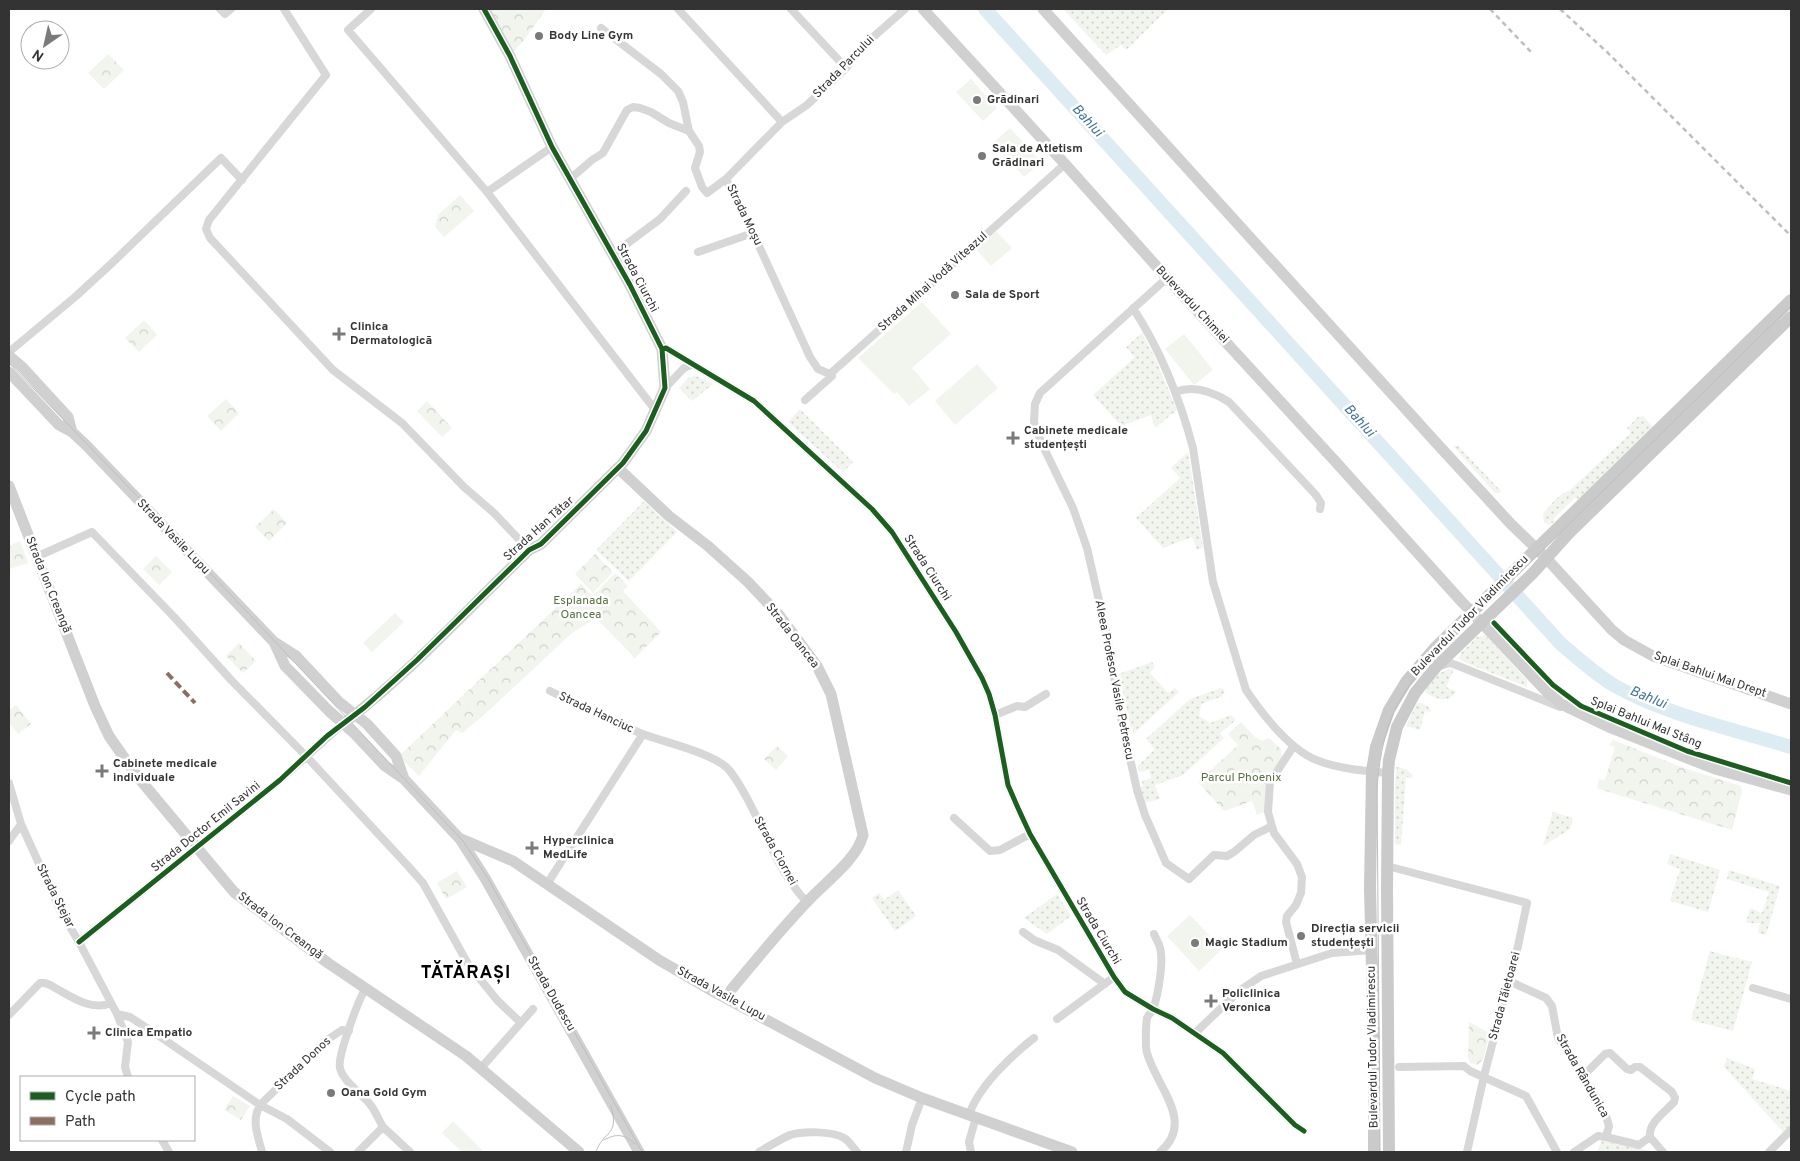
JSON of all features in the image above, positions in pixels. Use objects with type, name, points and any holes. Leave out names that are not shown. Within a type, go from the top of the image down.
[{"type":"main road","name":"Strada Ciurchi","points":[[484,9],[517,70],[552,147],[633,290],[662,349]]},
{"type":"main road","name":"Bulevardul Chimiei","points":[[923,9],[1461,602],[1546,691],[1561,704],[1581,715],[1715,769],[1791,790]]},
{"type":"main road","points":[[1043,9],[1441,448],[1537,548]]},
{"type":"main road","name":"Bulevardul Tudor Vladimirescu","points":[[1374,1152],[1370,879],[1372,771],[1376,747],[1384,721],[1396,697],[1413,672],[1471,612],[1791,300]]},
{"type":"main road","name":"Bulevardul Tudor Vladimirescu","points":[[1389,1152],[1388,760],[1397,726],[1415,694],[1436,667],[1533,573],[1569,533],[1791,317]]},
{"type":"main road","name":"Strada Han Tătar","points":[[342,724],[417,660],[529,550],[541,544],[618,468],[646,431],[665,388],[662,349]]},
{"type":"main road","name":"Strada Vasile Lupu","points":[[9,354],[68,417],[72,432]]},
{"type":"main road","name":"Strada Vasile Lupu","points":[[9,372],[59,425],[72,432],[274,642],[296,656],[339,702],[367,724],[396,756],[404,779]]},
{"type":"main road","name":"Strada Oancea","points":[[618,468],[669,516],[708,546],[748,582],[779,615],[817,666],[830,694],[863,835],[852,856],[806,902]]},
{"type":"main road","name":"Strada Ion Creangă","points":[[10,491],[95,706],[109,736],[137,776],[234,892],[312,951],[481,1068],[579,1152]]},
{"type":"main road","name":"Splai Bahlui Mal Drept","points":[[1537,548],[1612,630],[1638,649],[1653,656],[1791,704]]},
{"type":"main road","name":"Strada Vasile Lupu","points":[[274,642],[286,666],[385,766],[404,779],[459,838],[513,860],[660,960],[875,1078],[922,1098],[1072,1152]]},
{"type":"main road","name":"Strada Dudescu","points":[[459,838],[485,878],[639,1152]]},
{"type":"main road","points":[[728,999],[731,990],[806,902]]},
{"type":"street","points":[[220,9],[225,14],[231,9]]},
{"type":"street","points":[[284,9],[326,74],[209,220],[206,229],[210,238],[332,370],[402,423],[529,550]]},
{"type":"street","points":[[371,9],[348,30],[487,192],[656,411]]},
{"type":"street","points":[[678,9],[782,122]]},
{"type":"street","points":[[791,9],[846,68]]},
{"type":"street","name":"Strada Parcului","points":[[726,179],[782,122],[807,105],[846,68],[863,46],[905,9]]},
{"type":"street","name":"Strada Moșu","points":[[601,28],[661,74],[678,91],[683,102],[689,132],[699,146],[700,152],[695,168],[702,187],[708,192],[726,179],[810,357],[818,369],[830,374]]},
{"type":"street","points":[[570,179],[603,153],[627,110],[640,108],[689,132]]},
{"type":"street","points":[[487,192],[552,147]]},
{"type":"street","points":[[9,354],[111,264],[221,158],[242,180]]},
{"type":"street","name":"Strada Mihai Vodă Viteazul","points":[[805,400],[832,376],[830,374],[1065,164]]},
{"type":"street","points":[[614,256],[624,246],[660,219],[686,191]]},
{"type":"street","points":[[698,252],[753,233]]},
{"type":"street","name":"Aleea Profesor Vasile Petrescu","points":[[1166,278],[1040,393],[1033,413],[1034,422],[1041,442],[1073,508],[1087,548],[1108,640],[1133,775],[1145,815],[1166,863],[1189,879],[1214,855],[1227,856],[1254,835],[1272,826]]},
{"type":"street","points":[[1133,308],[1148,331],[1175,392],[1193,448],[1214,582],[1240,676],[1246,690],[1254,702],[1294,747],[1318,761],[1332,766],[1388,773]]},
{"type":"street","name":"Strada Ciurchi","points":[[662,349],[666,348],[754,401],[872,509],[892,532],[956,632],[989,694],[995,715],[1008,785],[1030,834],[1124,992],[1172,1018],[1223,1053],[1295,1125],[1304,1131]]},
{"type":"street","points":[[665,388],[684,368],[693,364]]},
{"type":"street","points":[[1175,392],[1189,388],[1218,395],[1229,402],[1316,495],[1321,503],[1320,510]]},
{"type":"street","points":[[36,556],[92,532],[175,618],[265,716],[306,756],[424,884],[468,964],[497,1000],[520,1022]]},
{"type":"street","points":[[1436,667],[1450,663],[1581,715]]},
{"type":"street","name":"Strada Hanciuc","points":[[550,692],[643,734]]},
{"type":"street","points":[[995,715],[1017,706],[1025,707],[1046,694]]},
{"type":"street","name":"Strada Doctor Emil Savini","points":[[79,942],[280,780],[342,724]]},
{"type":"street","points":[[547,884],[643,734]]},
{"type":"street","name":"Strada Ciornei","points":[[643,734],[708,757],[729,770],[759,822],[780,865],[806,902]]},
{"type":"street","points":[[1294,747],[1270,782],[1268,812],[1274,833],[1297,864],[1302,877],[1301,893],[1296,905],[1287,916],[1286,922],[1297,964]]},
{"type":"street","name":"Strada Stejar","points":[[9,783],[21,824],[61,912],[118,1014],[128,1042],[125,1067],[128,1076]]},
{"type":"street","points":[[954,818],[990,851],[1000,850],[1030,834]]},
{"type":"street","points":[[9,841],[21,824]]},
{"type":"street","name":"Strada Tăietoarei","points":[[1387,866],[1527,903],[1467,1152]]},
{"type":"street","points":[[1023,932],[1034,940],[1058,950],[1105,984]]},
{"type":"street","points":[[1154,934],[1160,949],[1161,959],[1153,1009],[1147,1018],[1146,1051],[1174,1116],[1175,1126],[1168,1145],[1160,1152]]},
{"type":"street","points":[[1195,1033],[1245,986],[1261,976],[1332,953],[1372,950]]},
{"type":"street","points":[[1057,1019],[1114,977]]},
{"type":"street","name":"Strada Rândunica","points":[[1509,980],[1551,1002],[1558,1038],[1606,1116],[1609,1126],[1606,1137]]},
{"type":"street","points":[[9,1015],[40,983],[50,985],[97,1007],[111,1003]]},
{"type":"street","points":[[366,988],[361,996],[349,1031],[340,1068],[344,1077],[372,1106],[383,1127],[410,1152]]},
{"type":"street","points":[[1753,988],[1791,999]]},
{"type":"street","points":[[481,1068],[520,1022],[533,1010]]},
{"type":"street","points":[[118,1014],[130,1017],[260,1105],[287,1119],[330,1152]]},
{"type":"street","name":"Strada Donos","points":[[260,1105],[324,1042],[342,1030],[349,1031]]},
{"type":"street","points":[[971,1152],[969,1142],[973,1116],[979,1096],[1012,1055],[1034,1038]]},
{"type":"street","points":[[1583,1076],[1605,1054],[1610,1053],[1627,1069],[1631,1070],[1640,1067],[1672,1092],[1675,1098],[1674,1102],[1652,1125],[1649,1131],[1650,1137],[1663,1152]]},
{"type":"street","points":[[1399,1067],[1464,1066],[1526,1096],[1557,1152]]},
{"type":"street","points":[[906,1152],[912,1125],[922,1098]]},
{"type":"street","points":[[260,1105],[255,1113],[254,1121],[262,1152]]},
{"type":"street","points":[[358,1152],[383,1127]]},
{"type":"street","points":[[1769,1152],[1791,1130]]},
{"type":"street","points":[[759,1152],[791,1135],[804,1133],[826,1133],[842,1137],[857,1152]]},
{"type":"street","points":[[1574,1152],[1598,1136],[1639,1145],[1650,1137]]},
{"type":"street","points":[[163,1141],[169,1152]]},
{"type":"green space","points":[[484,9],[546,9],[510,56]]},
{"type":"green space","points":[[1063,9],[1168,9],[1126,50],[1121,45],[1106,55]]},
{"type":"green space","points":[[108,54],[124,70],[104,89],[88,73]]},
{"type":"green space","name":"Grădinari","points":[[971,79],[997,108],[983,121],[956,92]]},
{"type":"green space","points":[[1010,128],[1041,162],[1024,177],[993,143]]},
{"type":"green space","points":[[460,195],[474,211],[444,237],[435,227],[438,215]]},
{"type":"green space","points":[[996,231],[1012,248],[991,266],[976,249]]},
{"type":"green space","points":[[922,302],[951,334],[912,368],[930,389],[909,406],[897,392],[894,394],[858,358]]},
{"type":"green space","points":[[144,320],[157,335],[139,352],[125,338]]},
{"type":"green space","points":[[1142,333],[1156,360],[1177,410],[1155,428],[1151,415],[1121,426],[1093,395],[1135,357],[1126,347]]},
{"type":"green space","points":[[1184,334],[1213,370],[1194,385],[1165,349]]},
{"type":"green space","points":[[977,364],[998,388],[955,425],[935,401]]},
{"type":"green space","points":[[696,376],[713,384],[692,401],[679,388],[689,377]]},
{"type":"green space","points":[[226,399],[239,413],[221,431],[207,416]]},
{"type":"green space","points":[[427,401],[452,428],[442,437],[417,411]]},
{"type":"green space","points":[[800,409],[853,462],[843,472],[788,422]]},
{"type":"green space","points":[[1643,416],[1653,427],[1579,500],[1576,497],[1553,519],[1554,522],[1547,524],[1544,522],[1543,514],[1555,500],[1569,491],[1631,433],[1627,428],[1638,417]]},
{"type":"green space","points":[[1453,446],[1458,446],[1501,491],[1495,493]]},
{"type":"green space","points":[[1188,452],[1203,548],[1197,550],[1192,537],[1163,548],[1136,518],[1180,478],[1171,468]]},
{"type":"green space","points":[[644,501],[677,532],[629,581],[596,550]]},
{"type":"green space","points":[[274,509],[287,523],[269,541],[255,527]]},
{"type":"green space","points":[[20,541],[28,563],[9,569],[9,546]]},
{"type":"green space","points":[[595,554],[613,572],[593,593],[575,574]]},
{"type":"green space","points":[[156,556],[172,572],[159,585],[143,569]]},
{"type":"green space","name":"Esplanada Oancea","points":[[615,573],[628,586],[623,591],[661,632],[635,658],[596,618],[572,633],[462,733],[456,730],[419,776],[399,756],[581,584],[593,596]]},
{"type":"green space","points":[[395,613],[404,622],[372,652],[363,643]]},
{"type":"green space","points":[[1485,635],[1527,680],[1527,687],[1464,662],[1459,658],[1460,654],[1477,637]]},
{"type":"green space","points":[[239,643],[256,661],[243,673],[226,656]]},
{"type":"green space","points":[[1152,662],[1155,667],[1150,673],[1168,693],[1175,688],[1179,692],[1134,733],[1131,729],[1119,674]]},
{"type":"green space","points":[[1448,669],[1454,669],[1446,687],[1456,691],[1454,695],[1447,699],[1442,699],[1426,693],[1426,690],[1438,674]]},
{"type":"green space","points":[[1221,688],[1225,691],[1223,696],[1201,704],[1199,716],[1210,723],[1231,715],[1236,720],[1220,733],[1224,738],[1183,775],[1155,785],[1160,799],[1145,803],[1140,787],[1143,786],[1142,781],[1151,778],[1149,770],[1139,772],[1138,766],[1155,749],[1146,739],[1190,699]]},
{"type":"green space","points":[[1417,703],[1426,705],[1431,712],[1425,711],[1420,730],[1406,726]]},
{"type":"green space","points":[[16,705],[31,724],[18,734],[9,723],[9,710]]},
{"type":"green space","name":"Parcul Phoenix","points":[[1241,722],[1255,737],[1262,741],[1269,738],[1281,749],[1282,757],[1267,780],[1265,812],[1257,814],[1252,801],[1224,811],[1198,782],[1238,745],[1228,734]]},
{"type":"green space","points":[[1613,740],[1684,768],[1741,786],[1742,791],[1732,830],[1597,788],[1599,779],[1605,780],[1615,747],[1609,745]]},
{"type":"green space","points":[[777,746],[788,756],[776,770],[764,759]]},
{"type":"green space","points":[[1396,767],[1406,769],[1413,775],[1412,778],[1406,777],[1401,845],[1395,844]]},
{"type":"green space","points":[[1553,812],[1573,818],[1570,829],[1543,846]]},
{"type":"green space","points":[[1670,854],[1720,870],[1708,912],[1670,901],[1680,869],[1667,864]]},
{"type":"green space","points":[[1729,870],[1780,886],[1766,935],[1758,933],[1760,923],[1746,923],[1750,908],[1762,913],[1769,892],[1727,879]]},
{"type":"green space","points":[[457,871],[467,887],[446,899],[437,883]]},
{"type":"green space","points":[[898,890],[916,916],[895,931],[872,898],[879,893],[884,900]]},
{"type":"green space","points":[[1057,894],[1071,916],[1047,934],[1024,918]]},
{"type":"green space","name":"Magic Stadium","points":[[1190,915],[1222,949],[1199,971],[1167,936]]},
{"type":"green space","points":[[1710,951],[1752,962],[1733,1031],[1691,1020]]},
{"type":"green space","points":[[1469,1022],[1490,1033],[1483,1060],[1477,1065],[1470,1063],[1468,1058]]},
{"type":"green space","points":[[1727,1058],[1755,1069],[1752,1079],[1791,1091],[1791,1125],[1784,1133],[1724,1067]]},
{"type":"green space","points":[[233,1096],[250,1106],[241,1120],[224,1110]]},
{"type":"green space","points":[[453,1121],[482,1150],[480,1152],[462,1152],[442,1133]]},
{"type":"green space","points":[[1602,1140],[1655,1152],[1597,1152]]},
{"type":"waterway","name":"Bahlui","points":[[985,9],[1561,644],[1615,686],[1657,706],[1791,747]]},
{"type":"tram line","points":[[1380,1152],[1377,788],[1385,736],[1397,705],[1405,691],[1428,663],[1791,306]]},
{"type":"tram line","points":[[9,363],[165,525],[463,841],[487,877],[642,1152]]},
{"type":"tram line","points":[[596,1152],[612,1128],[613,1116],[611,1106]]},
{"type":"tram line","points":[[604,1140],[613,1136],[624,1136],[635,1144]]},
{"type":"railway","points":[[1490,9],[1533,54]]},
{"type":"railway","points":[[1560,9],[1607,52],[1789,234]]},
{"type":"marked path","points":[[167,673],[195,703]]},
{"type":"cycle path","points":[[79,942],[280,780],[327,736],[365,707],[417,660],[529,550],[541,544],[623,463],[646,431],[665,388],[662,349],[630,285],[552,147],[510,56],[484,9]]},
{"type":"cycle path","points":[[662,349],[666,348],[754,401],[872,509],[892,532],[956,632],[982,678],[995,715],[1008,785],[1018,808],[1030,834],[1114,977],[1125,992],[1172,1018],[1223,1053],[1295,1125],[1304,1131]]},
{"type":"cycle path","name":"Splai Bahlui Mal Stâng","points":[[1494,623],[1553,685],[1581,706],[1687,751],[1791,783]]},
{"type":"place","name":"Body Line Gym","points":[[539,36]]},
{"type":"place","name":"Grădinari","points":[[977,100]]},
{"type":"place","name":"Sala de Atletism Grădinari","points":[[982,156]]},
{"type":"place","name":"Sala de Sport","points":[[955,295]]},
{"type":"place","name":"Clinica Dermatologică","points":[[339,334]]},
{"type":"place","name":"Cabinete medicale studențești","points":[[1013,438]]},
{"type":"place","name":"Cabinete medicale individuale","points":[[102,771]]},
{"type":"place","name":"Hyperclinica MedLife","points":[[532,848]]},
{"type":"place","name":"Direcția servicii studențești","points":[[1301,936]]},
{"type":"place","name":"Magic Stadium","points":[[1195,943]]},
{"type":"place","name":"Policlinica Veronica","points":[[1211,1001]]},
{"type":"place","name":"Clinica Empatio","points":[[94,1033]]},
{"type":"place","name":"Oana Gold Gym","points":[[331,1093]]},
{"type":"district","name":"TĂTĂRAȘI","points":[[466,973]]}]
